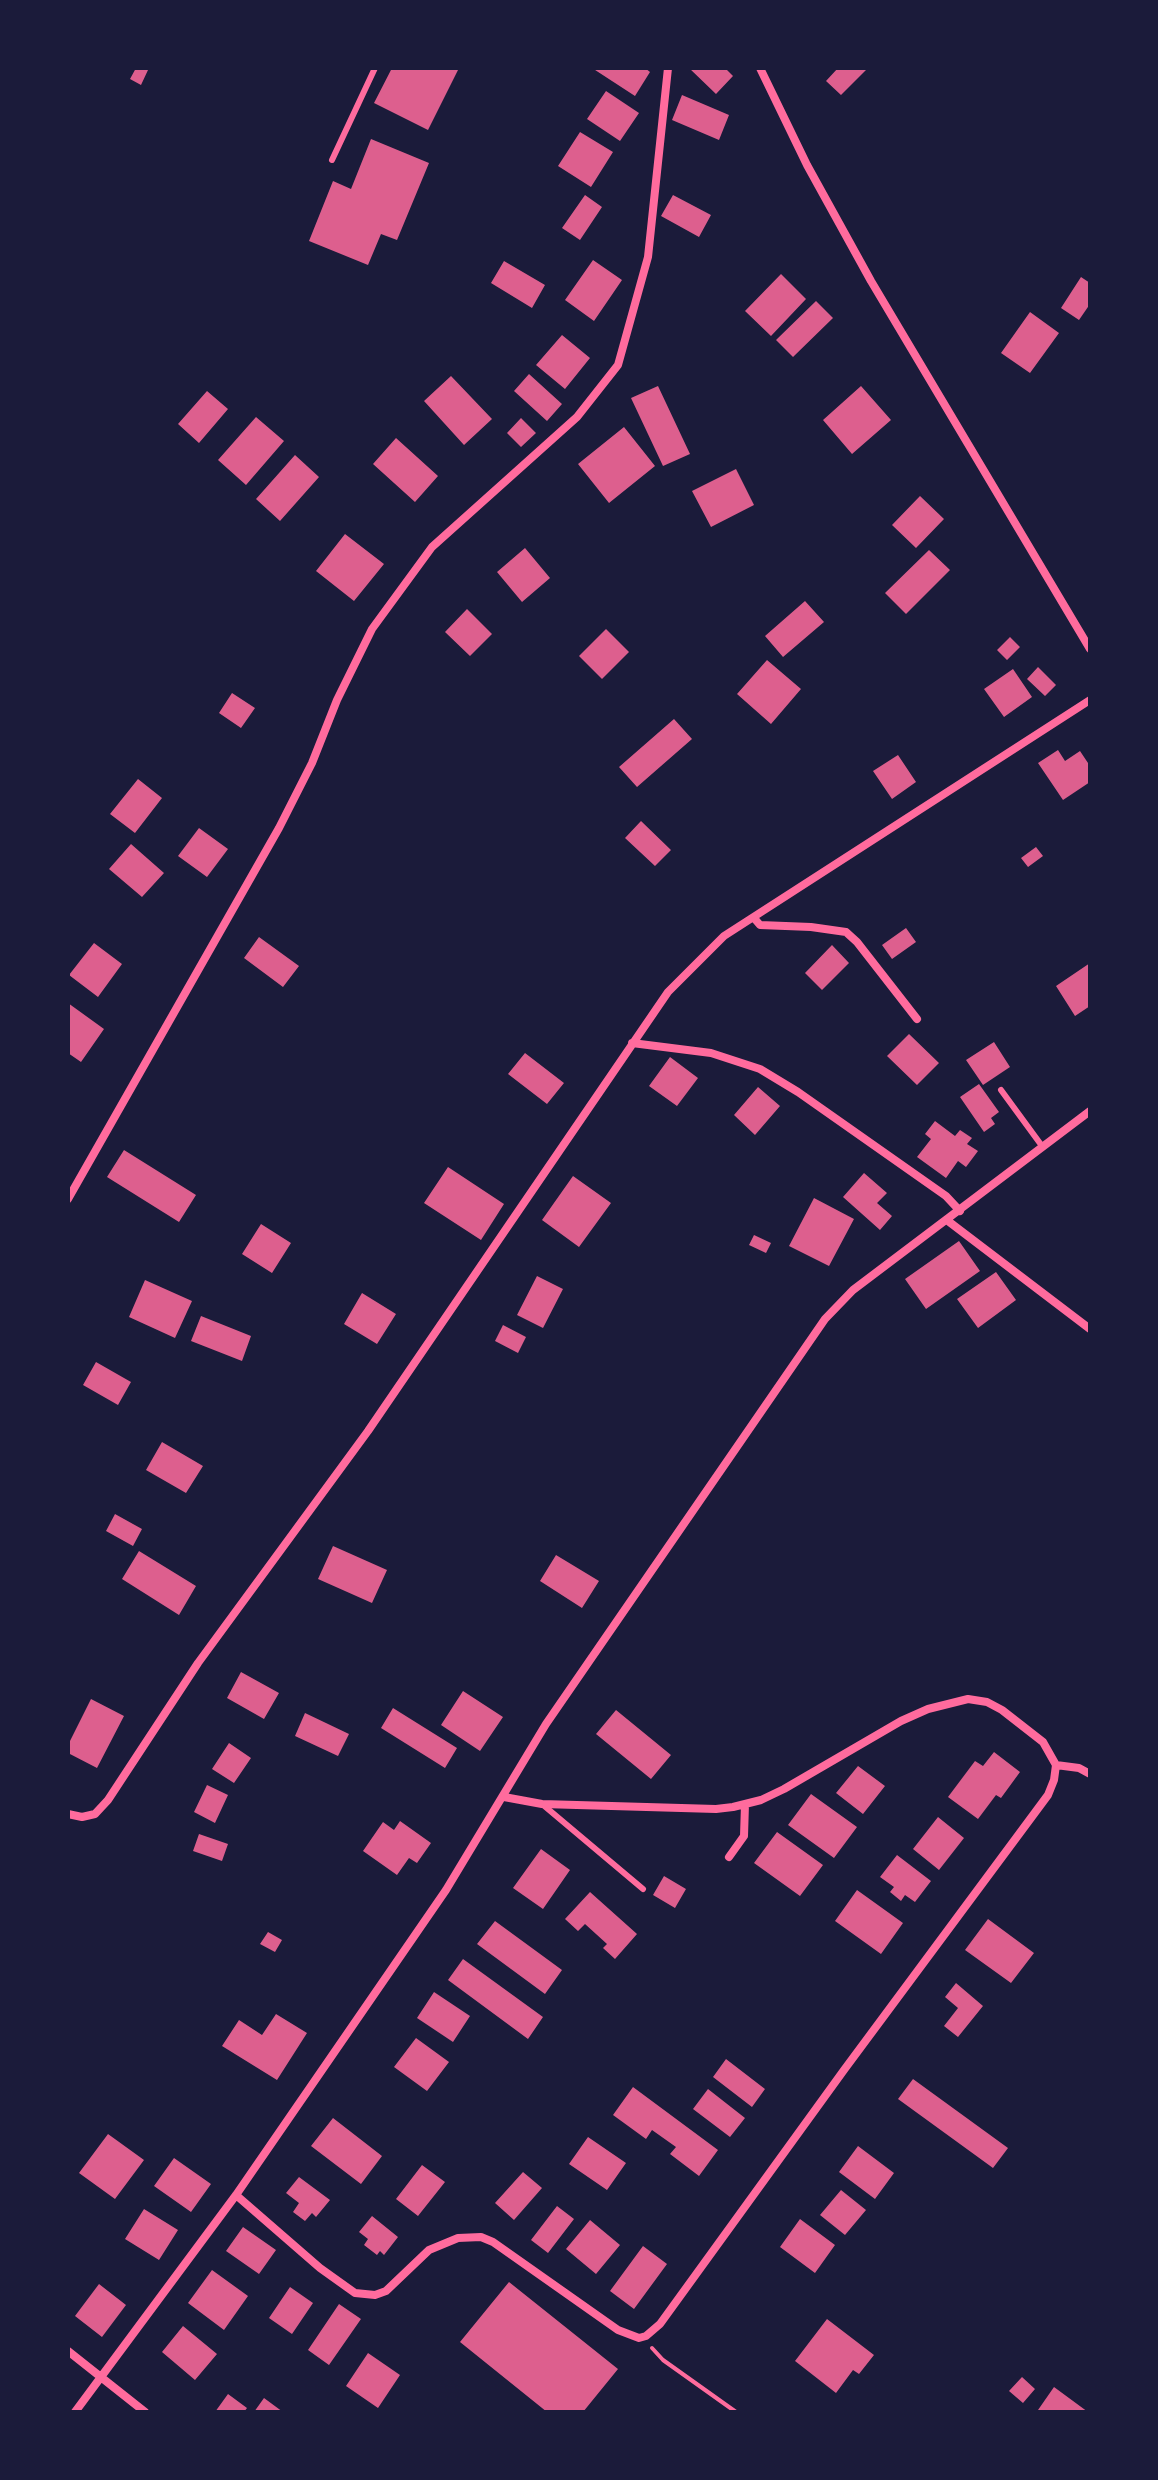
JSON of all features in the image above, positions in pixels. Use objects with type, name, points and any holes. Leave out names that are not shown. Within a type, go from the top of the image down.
[{"type":"street","points":[[68,1199],[279,828],[372,629],[432,547],[577,417],[618,365],[648,257],[668,68]]},
{"type":"street","points":[[760,68],[807,165],[871,281],[1090,649]]},
{"type":"street","points":[[1081,633],[1090,623]]},
{"type":"street","points":[[68,1814],[82,1817],[95,1814],[108,1800],[198,1663],[368,1431],[668,992],[724,936],[1090,700]]},
{"type":"street","points":[[754,918],[760,925],[846,932],[917,1019]]},
{"type":"street","points":[[632,1043],[711,1053],[760,1069],[798,1092],[946,1196],[960,1211]]},
{"type":"street","points":[[75,2412],[236,2195],[446,1890],[546,1724],[825,1319],[853,1290],[1090,1111]]},
{"type":"street","points":[[948,1221],[1090,1329]]},
{"type":"street","points":[[236,2195],[320,2268],[355,2293],[375,2295],[386,2291],[429,2250],[458,2238],[481,2237],[493,2242],[618,2330],[639,2338],[646,2336],[660,2324],[1048,1795],[1056,1765],[1043,1742],[1002,1710],[987,1702],[968,1699],[938,1706],[901,1721],[784,1789],[745,1804],[716,1809],[542,1804],[504,1797]]},
{"type":"street","points":[[1056,1765],[1079,1768],[1090,1774]]},
{"type":"street","points":[[729,1857],[744,1836],[745,1804]]},
{"type":"street","points":[[68,2351],[145,2412]]},
{"type":"lane","points":[[332,160],[375,68]]},
{"type":"lane","points":[[1001,1090],[1042,1146]]},
{"type":"lane","points":[[542,1804],[643,1889]]},
{"type":"path","points":[[646,2336],[663,2360],[736,2412]]},
{"type":"building","points":[[136,68],[148,70],[141,85],[130,79]]},
{"type":"building","points":[[392,68],[459,68],[428,130],[374,103]]},
{"type":"building","points":[[592,68],[645,68],[650,72],[635,96]]},
{"type":"building","points":[[689,68],[725,68],[733,76],[716,94]]},
{"type":"building","points":[[838,68],[868,68],[841,95],[826,81]]},
{"type":"building","points":[[606,91],[639,113],[620,141],[587,119]]},
{"type":"building","points":[[682,95],[729,115],[719,140],[672,120]]},
{"type":"building","points":[[580,132],[613,152],[591,187],[558,166]]},
{"type":"building","points":[[371,139],[429,163],[397,240],[381,234],[368,265],[309,241],[333,181],[351,189]]},
{"type":"building","points":[[585,195],[602,207],[580,240],[562,228]]},
{"type":"building","points":[[673,195],[711,215],[699,237],[661,216]]},
{"type":"building","points":[[593,260],[622,280],[594,321],[565,300]]},
{"type":"building","points":[[504,261],[545,285],[532,308],[491,283]]},
{"type":"building","points":[[781,274],[806,299],[771,336],[745,311]]},
{"type":"building","points":[[1081,277],[1090,283],[1090,304],[1079,320],[1061,308]]},
{"type":"building","points":[[816,301],[833,318],[793,357],[776,340]]},
{"type":"building","points":[[1030,312],[1059,333],[1030,373],[1001,353]]},
{"type":"building","points":[[562,335],[590,358],[565,389],[536,365]]},
{"type":"building","points":[[529,374],[562,404],[547,421],[514,391]]},
{"type":"building","points":[[451,376],[492,419],[464,445],[424,401]]},
{"type":"building","points":[[658,386],[690,454],[663,466],[631,398]]},
{"type":"building","points":[[861,386],[891,420],[852,454],[823,420]]},
{"type":"building","points":[[207,391],[228,409],[199,443],[178,424]]},
{"type":"building","points":[[256,417],[284,441],[246,485],[218,460]]},
{"type":"building","points":[[521,418],[536,433],[521,447],[507,433]]},
{"type":"building","points":[[624,427],[655,466],[609,503],[578,464]]},
{"type":"building","points":[[396,438],[438,476],[415,502],[373,464]]},
{"type":"building","points":[[295,455],[319,477],[280,521],[256,499]]},
{"type":"building","points":[[736,469],[754,505],[711,527],[692,491]]},
{"type":"building","points":[[920,496],[944,519],[916,548],[892,525]]},
{"type":"building","points":[[345,534],[384,564],[354,601],[316,571]]},
{"type":"building","points":[[525,548],[550,578],[522,602],[497,572]]},
{"type":"building","points":[[929,550],[950,570],[906,614],[885,593]]},
{"type":"building","points":[[805,601],[824,622],[783,657],[765,636]]},
{"type":"building","points":[[467,609],[492,634],[470,656],[445,632]]},
{"type":"building","points":[[606,629],[629,652],[602,679],[579,656]]},
{"type":"building","points":[[1010,637],[1020,647],[1007,660],[997,650]]},
{"type":"building","points":[[767,660],[801,689],[771,724],[737,694]]},
{"type":"building","points":[[1038,667],[1056,685],[1045,696],[1027,679]]},
{"type":"building","points":[[1013,669],[1032,697],[1004,717],[984,689]]},
{"type":"building","points":[[232,693],[255,708],[241,728],[219,713]]},
{"type":"building","points":[[674,719],[692,739],[637,787],[619,767]]},
{"type":"building","points":[[1058,750],[1065,761],[1080,751],[1090,766],[1090,782],[1063,800],[1038,763]]},
{"type":"building","points":[[898,755],[916,782],[892,799],[873,771]]},
{"type":"building","points":[[138,779],[162,798],[135,833],[110,814]]},
{"type":"building","points":[[641,821],[671,850],[655,866],[625,838]]},
{"type":"building","points":[[199,828],[228,849],[207,877],[178,856]]},
{"type":"building","points":[[131,844],[164,873],[142,897],[109,869]]},
{"type":"building","points":[[1036,847],[1043,856],[1028,867],[1021,858]]},
{"type":"building","points":[[906,928],[916,942],[892,959],[882,945]]},
{"type":"building","points":[[259,937],[299,966],[283,987],[244,958]]},
{"type":"building","points":[[94,943],[122,964],[98,997],[69,975]]},
{"type":"building","points":[[832,945],[849,963],[822,990],[805,973]]},
{"type":"building","points":[[1090,963],[1090,1006],[1075,1016],[1056,986]]},
{"type":"building","points":[[68,1003],[104,1029],[81,1062],[68,1053]]},
{"type":"building","points":[[909,1034],[939,1063],[917,1085],[887,1056]]},
{"type":"building","points":[[994,1042],[1010,1067],[983,1085],[966,1060]]},
{"type":"building","points":[[525,1053],[564,1083],[547,1104],[508,1074]]},
{"type":"building","points":[[670,1057],[698,1078],[677,1106],[649,1086]]},
{"type":"building","points":[[979,1084],[999,1112],[991,1118],[995,1124],[984,1132],[960,1097]]},
{"type":"building","points":[[758,1087],[780,1106],[755,1135],[734,1115]]},
{"type":"building","points":[[935,1121],[955,1136],[960,1130],[972,1138],[967,1144],[978,1151],[966,1167],[958,1161],[946,1178],[917,1157],[931,1139],[925,1134]]},
{"type":"building","points":[[124,1150],[196,1195],[179,1222],[107,1177]]},
{"type":"building","points":[[448,1167],[504,1204],[481,1240],[424,1203]]},
{"type":"building","points":[[864,1173],[887,1193],[877,1203],[892,1216],[880,1230],[843,1197]]},
{"type":"building","points":[[573,1176],[611,1203],[579,1247],[542,1220]]},
{"type":"building","points":[[814,1198],[854,1219],[829,1266],[789,1246]]},
{"type":"building","points":[[261,1224],[291,1243],[272,1273],[242,1254]]},
{"type":"building","points":[[754,1235],[771,1243],[766,1253],[749,1245]]},
{"type":"building","points":[[959,1241],[980,1271],[926,1309],[905,1279]]},
{"type":"building","points":[[996,1272],[1016,1300],[978,1328],[957,1299]]},
{"type":"building","points":[[537,1276],[563,1289],[543,1328],[517,1315]]},
{"type":"building","points":[[145,1280],[192,1301],[175,1338],[129,1317]]},
{"type":"building","points":[[362,1293],[396,1314],[377,1344],[344,1324]]},
{"type":"building","points":[[201,1316],[251,1336],[242,1361],[191,1341]]},
{"type":"building","points":[[503,1325],[526,1337],[518,1353],[495,1341]]},
{"type":"building","points":[[96,1362],[131,1382],[118,1405],[83,1385]]},
{"type":"building","points":[[162,1442],[203,1466],[186,1493],[146,1470]]},
{"type":"building","points":[[115,1514],[142,1529],[133,1546],[106,1531]]},
{"type":"building","points":[[333,1546],[387,1570],[372,1603],[318,1579]]},
{"type":"building","points":[[139,1551],[196,1586],[179,1615],[122,1579]]},
{"type":"building","points":[[556,1555],[599,1581],[582,1608],[540,1581]]},
{"type":"building","points":[[241,1672],[279,1693],[264,1719],[227,1698]]},
{"type":"building","points":[[463,1691],[503,1717],[480,1751],[441,1725]]},
{"type":"building","points":[[91,1699],[124,1716],[97,1768],[68,1753],[68,1745]]},
{"type":"building","points":[[393,1708],[457,1748],[445,1768],[381,1728]]},
{"type":"building","points":[[616,1710],[671,1755],[651,1779],[596,1734]]},
{"type":"building","points":[[305,1713],[349,1734],[338,1756],[295,1736]]},
{"type":"building","points":[[229,1743],[251,1758],[234,1783],[212,1769]]},
{"type":"building","points":[[994,1752],[1020,1772],[1001,1798],[996,1795],[978,1819],[948,1797],[975,1761],[983,1766]]},
{"type":"building","points":[[858,1766],[885,1786],[863,1814],[836,1793]]},
{"type":"building","points":[[207,1785],[228,1795],[215,1823],[194,1812]]},
{"type":"building","points":[[811,1794],[857,1827],[834,1858],[788,1825]]},
{"type":"building","points":[[938,1817],[964,1838],[939,1870],[913,1849]]},
{"type":"building","points":[[400,1821],[431,1843],[417,1863],[409,1858],[397,1875],[363,1851],[383,1822],[394,1830]]},
{"type":"building","points":[[777,1832],[823,1865],[800,1896],[754,1863]]},
{"type":"building","points":[[199,1834],[228,1844],[222,1861],[193,1851]]},
{"type":"building","points":[[541,1849],[570,1870],[543,1909],[513,1888]]},
{"type":"building","points":[[897,1855],[931,1881],[915,1902],[905,1895],[901,1901],[890,1892],[894,1887],[880,1877]]},
{"type":"building","points":[[664,1876],[686,1889],[675,1908],[653,1895]]},
{"type":"building","points":[[857,1890],[903,1923],[881,1954],[835,1921]]},
{"type":"building","points":[[590,1892],[637,1934],[615,1959],[603,1948],[607,1944],[585,1924],[578,1931],[565,1919]]},
{"type":"building","points":[[988,1919],[1034,1953],[1011,1983],[965,1950]]},
{"type":"building","points":[[495,1921],[562,1970],[545,1994],[477,1944]]},
{"type":"building","points":[[268,1932],[282,1940],[275,1952],[260,1944]]},
{"type":"building","points":[[463,1959],[543,2017],[528,2039],[448,1980]]},
{"type":"building","points":[[956,1983],[983,2006],[958,2037],[944,2026],[958,2008],[945,1997]]},
{"type":"building","points":[[434,1992],[470,2016],[453,2042],[417,2018]]},
{"type":"building","points":[[276,2014],[307,2033],[277,2080],[222,2046],[239,2020],[262,2035]]},
{"type":"building","points":[[416,2038],[449,2062],[427,2091],[394,2067]]},
{"type":"building","points":[[726,2059],[765,2089],[752,2107],[713,2077]]},
{"type":"building","points":[[913,2079],[1008,2148],[993,2168],[898,2099]]},
{"type":"building","points":[[633,2087],[718,2150],[699,2176],[670,2154],[676,2147],[652,2130],[646,2139],[613,2115]]},
{"type":"building","points":[[708,2089],[745,2118],[730,2137],[693,2109]]},
{"type":"building","points":[[333,2118],[382,2156],[361,2184],[311,2146]]},
{"type":"building","points":[[108,2134],[144,2160],[115,2199],[79,2173]]},
{"type":"building","points":[[588,2137],[626,2163],[607,2190],[569,2164]]},
{"type":"building","points":[[858,2146],[894,2173],[875,2199],[839,2172]]},
{"type":"building","points":[[174,2158],[211,2184],[191,2212],[154,2186]]},
{"type":"building","points":[[422,2165],[445,2182],[418,2216],[396,2199]]},
{"type":"building","points":[[523,2172],[542,2188],[514,2220],[495,2203]]},
{"type":"building","points":[[299,2177],[330,2200],[316,2217],[312,2213],[305,2221],[293,2212],[299,2203],[286,2193]]},
{"type":"building","points":[[841,2190],[866,2210],[845,2235],[820,2215]]},
{"type":"building","points":[[557,2206],[574,2219],[548,2253],[531,2240]]},
{"type":"building","points":[[144,2209],[178,2230],[159,2260],[125,2239]]},
{"type":"building","points":[[372,2216],[398,2237],[384,2255],[380,2251],[377,2255],[364,2245],[368,2239],[359,2232]]},
{"type":"building","points":[[800,2219],[835,2245],[815,2273],[780,2247]]},
{"type":"building","points":[[590,2220],[620,2245],[596,2274],[566,2249]]},
{"type":"building","points":[[243,2227],[276,2250],[259,2274],[226,2251]]},
{"type":"building","points":[[643,2246],[667,2264],[634,2309],[610,2291]]},
{"type":"building","points":[[212,2270],[248,2296],[224,2330],[188,2303]]},
{"type":"building","points":[[509,2282],[618,2369],[583,2412],[547,2412],[460,2342]]},
{"type":"building","points":[[99,2284],[126,2305],[102,2337],[75,2316]]},
{"type":"building","points":[[290,2287],[313,2303],[292,2334],[269,2318]]},
{"type":"building","points":[[339,2304],[361,2319],[329,2365],[308,2350]]},
{"type":"building","points":[[827,2319],[874,2355],[859,2374],[853,2370],[836,2393],[795,2361]]},
{"type":"building","points":[[183,2326],[217,2354],[195,2380],[162,2352]]},
{"type":"building","points":[[368,2353],[400,2375],[378,2408],[346,2386]]},
{"type":"building","points":[[1022,2377],[1035,2389],[1023,2403],[1009,2391]]},
{"type":"building","points":[[1054,2387],[1088,2412],[1038,2410]]},
{"type":"building","points":[[228,2394],[247,2408],[244,2412],[215,2412]]},
{"type":"building","points":[[264,2398],[283,2412],[254,2412]]}]
